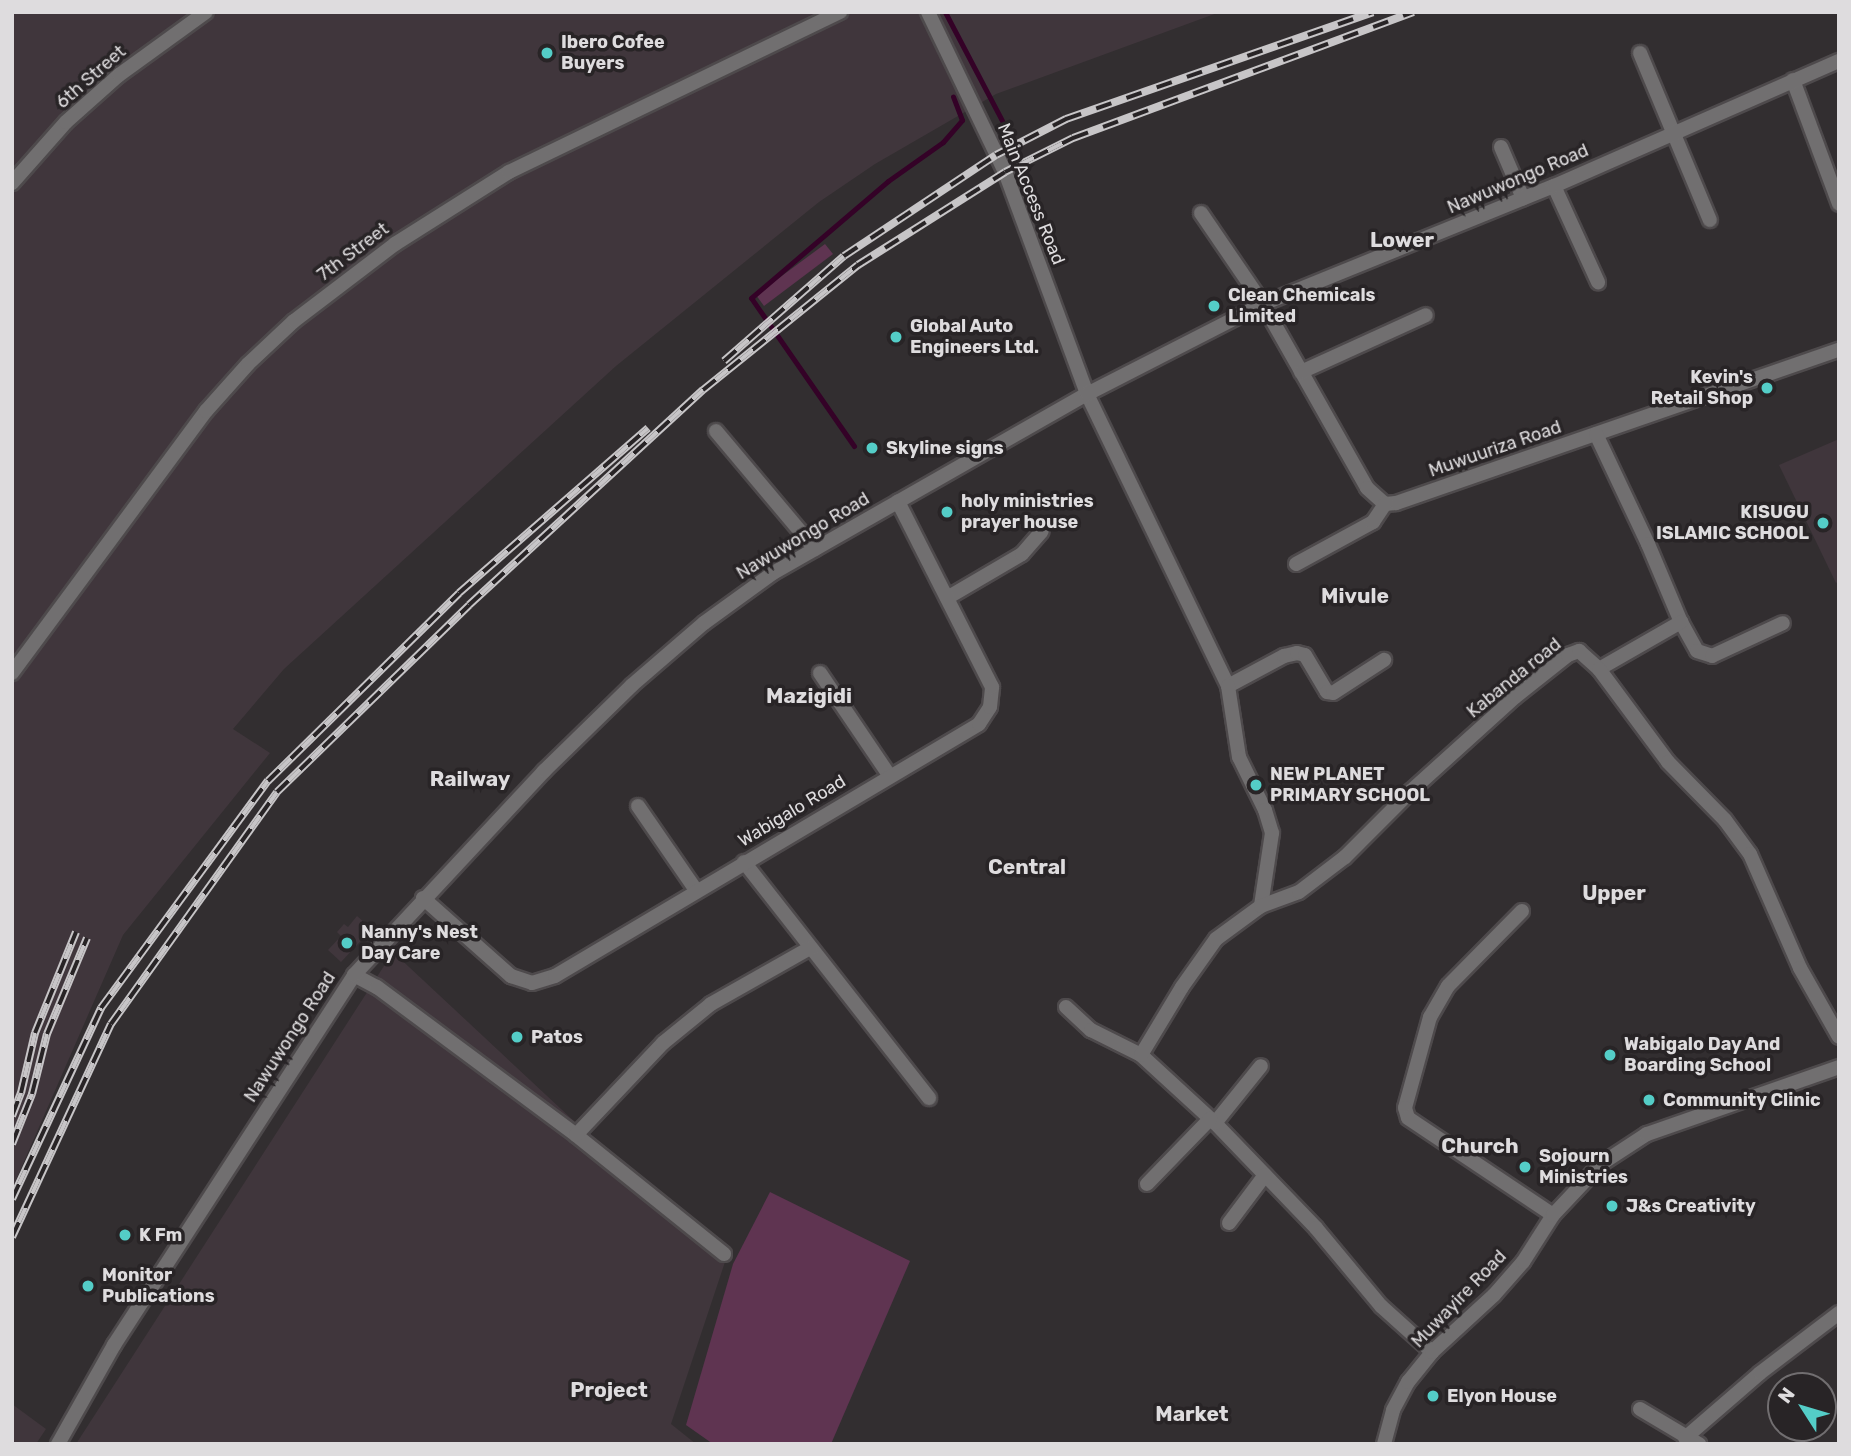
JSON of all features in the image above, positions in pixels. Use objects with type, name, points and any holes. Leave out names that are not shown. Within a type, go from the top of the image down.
[{"type":"street","name":"6th Street","points":[[12,183],[66,122],[119,75],[205,12]]},
{"type":"street","name":"7th Street","points":[[12,673],[206,411],[247,364],[295,321],[395,243],[509,172],[840,12]]},
{"type":"street","name":"Main Access Road","points":[[928,12],[1005,172],[1087,394],[1228,686],[1238,757],[1265,810],[1272,833],[1261,906]]},
{"type":"street","points":[[1640,53],[1671,134],[1710,220]]},
{"type":"street","name":"Nawuwongo Road","points":[[58,1444],[114,1345],[354,975],[423,898],[631,685],[704,624],[774,573],[815,549],[1087,394],[1263,304],[1554,186],[1839,61]]},
{"type":"street","points":[[1794,80],[1839,204]]},
{"type":"street","points":[[1502,147],[1523,198]]},
{"type":"street","points":[[1554,186],[1598,282]]},
{"type":"street","points":[[1201,213],[1263,304],[1367,488],[1385,504],[1373,522],[1296,565]]},
{"type":"street","points":[[1301,372],[1426,316]]},
{"type":"street","name":"Muwuuriza Road","points":[[1385,504],[1396,503],[1839,350]]},
{"type":"street","points":[[716,431],[815,549]]},
{"type":"street","points":[[1596,434],[1681,622],[1697,651],[1704,656],[1712,656],[1783,623]]},
{"type":"street","name":"Wabigalo Road","points":[[423,898],[511,976],[532,983],[555,976],[889,775],[979,724],[990,707],[992,687],[898,502]]},
{"type":"street","points":[[947,598],[1022,554],[1042,531]]},
{"type":"street","points":[[1599,669],[1681,622]]},
{"type":"street","name":"Kabanda road","points":[[1141,1055],[1182,987],[1216,939],[1261,906],[1299,892],[1345,857],[1411,791],[1516,697],[1568,656],[1579,651],[1599,669],[1668,762],[1725,820],[1750,854],[1800,968],[1839,1037]]},
{"type":"street","points":[[1228,686],[1284,656],[1297,653],[1306,655],[1328,692],[1333,693],[1384,660]]},
{"type":"street","points":[[820,673],[889,775]]},
{"type":"street","points":[[638,806],[696,891]]},
{"type":"street","points":[[744,862],[810,948],[844,986],[929,1098]]},
{"type":"street","points":[[1522,911],[1476,955],[1442,997],[1430,1017],[1417,1057],[1405,1114],[1553,1214]]},
{"type":"street","points":[[576,1135],[663,1043],[711,1004],[810,948]]},
{"type":"street","points":[[354,975],[377,987],[576,1135],[724,1254]]},
{"type":"street","points":[[1066,1007],[1091,1030],[1141,1055],[1213,1121],[1316,1228],[1381,1306],[1433,1352]]},
{"type":"street","points":[[1147,1184],[1213,1121],[1261,1066]]},
{"type":"street","name":"Muwayire Road","points":[[1384,1444],[1393,1410],[1408,1382],[1433,1352],[1494,1295],[1523,1262],[1553,1214],[1601,1164],[1647,1134],[1839,1067]]},
{"type":"street","points":[[1229,1223],[1265,1175]]},
{"type":"street","points":[[1640,1409],[1692,1441],[1760,1373],[1839,1313]]},
{"type":"shaded area","points":[[12,12],[1220,12],[996,94],[875,164],[819,202],[616,366],[284,669],[233,729],[270,753],[123,935],[12,1189]]},
{"type":"shaded area","points":[[825,244],[833,254],[764,306],[756,295]]},
{"type":"shaded area","name":"KISUGU ISLAMIC SCHOOL","points":[[1839,439],[1839,581],[1836,583],[1779,465]]},
{"type":"shaded area","name":"Nanny's Nest Day Care","points":[[357,916],[372,929],[341,962],[328,950],[341,936],[337,932],[344,924],[348,927]]},
{"type":"shaded area","points":[[393,952],[725,1262],[671,1424],[696,1444],[76,1444]]},
{"type":"shaded area","points":[[770,1192],[910,1261],[831,1444],[713,1444],[686,1425],[733,1264]]},
{"type":"shaded area","points":[[12,1404],[46,1429],[36,1444],[12,1444]]},
{"type":"waterway","points":[[945,12],[1008,132]]},
{"type":"waterway","points":[[854,446],[751,298],[888,181],[943,142],[962,120],[953,97]]},
{"type":"railway","points":[[724,361],[844,256],[996,155],[1066,119],[1373,12]]},
{"type":"railway","points":[[12,1237],[111,1024],[277,792],[469,605],[703,390],[858,265],[1005,172],[1073,138],[1413,12]]},
{"type":"railway","points":[[12,1199],[101,1008],[268,781],[459,593],[648,428]]},
{"type":"railway","points":[[12,1116],[21,1093],[35,1033],[76,932]]},
{"type":"railway","points":[[12,1144],[32,1094],[47,1034],[87,938]]},
{"type":"place","name":"Ibero Cofee Buyers","points":[[547,53]]},
{"type":"place","name":"Clean Chemicals Limited","points":[[1214,306]]},
{"type":"place","name":"Global Auto Engineers Ltd.","points":[[896,337]]},
{"type":"place","name":"Kevin's Retail Shop","points":[[1767,388]]},
{"type":"place","name":"Skyline signs","points":[[872,448]]},
{"type":"place","name":"holy ministries prayer house","points":[[947,512]]},
{"type":"place","name":"KISUGU ISLAMIC SCHOOL","points":[[1823,523]]},
{"type":"place","name":"NEW PLANET PRIMARY SCHOOL","points":[[1256,785]]},
{"type":"place","name":"Nanny's Nest Day Care","points":[[347,943]]},
{"type":"place","name":"Patos","points":[[517,1037]]},
{"type":"place","name":"Wabigalo Day And Boarding School","points":[[1610,1055]]},
{"type":"place","name":"Community Clinic","points":[[1649,1100]]},
{"type":"place","name":"Sojourn Ministries","points":[[1525,1167]]},
{"type":"place","name":"J&s Creativity","points":[[1612,1206]]},
{"type":"place","name":"K Fm","points":[[125,1235]]},
{"type":"place","name":"Monitor Publications","points":[[88,1286]]},
{"type":"place","name":"Elyon House","points":[[1433,1396]]},
{"type":"district","name":"Lower","points":[[1402,240]]},
{"type":"district","name":"Mivule","points":[[1355,596]]},
{"type":"district","name":"Mazigidi","points":[[809,696]]},
{"type":"district","name":"Railway","points":[[470,779]]},
{"type":"district","name":"Central","points":[[1027,867]]},
{"type":"district","name":"Upper","points":[[1614,893]]},
{"type":"district","name":"Church","points":[[1480,1146]]},
{"type":"district","name":"Project","points":[[609,1390]]},
{"type":"district","name":"Market","points":[[1192,1414]]}]
